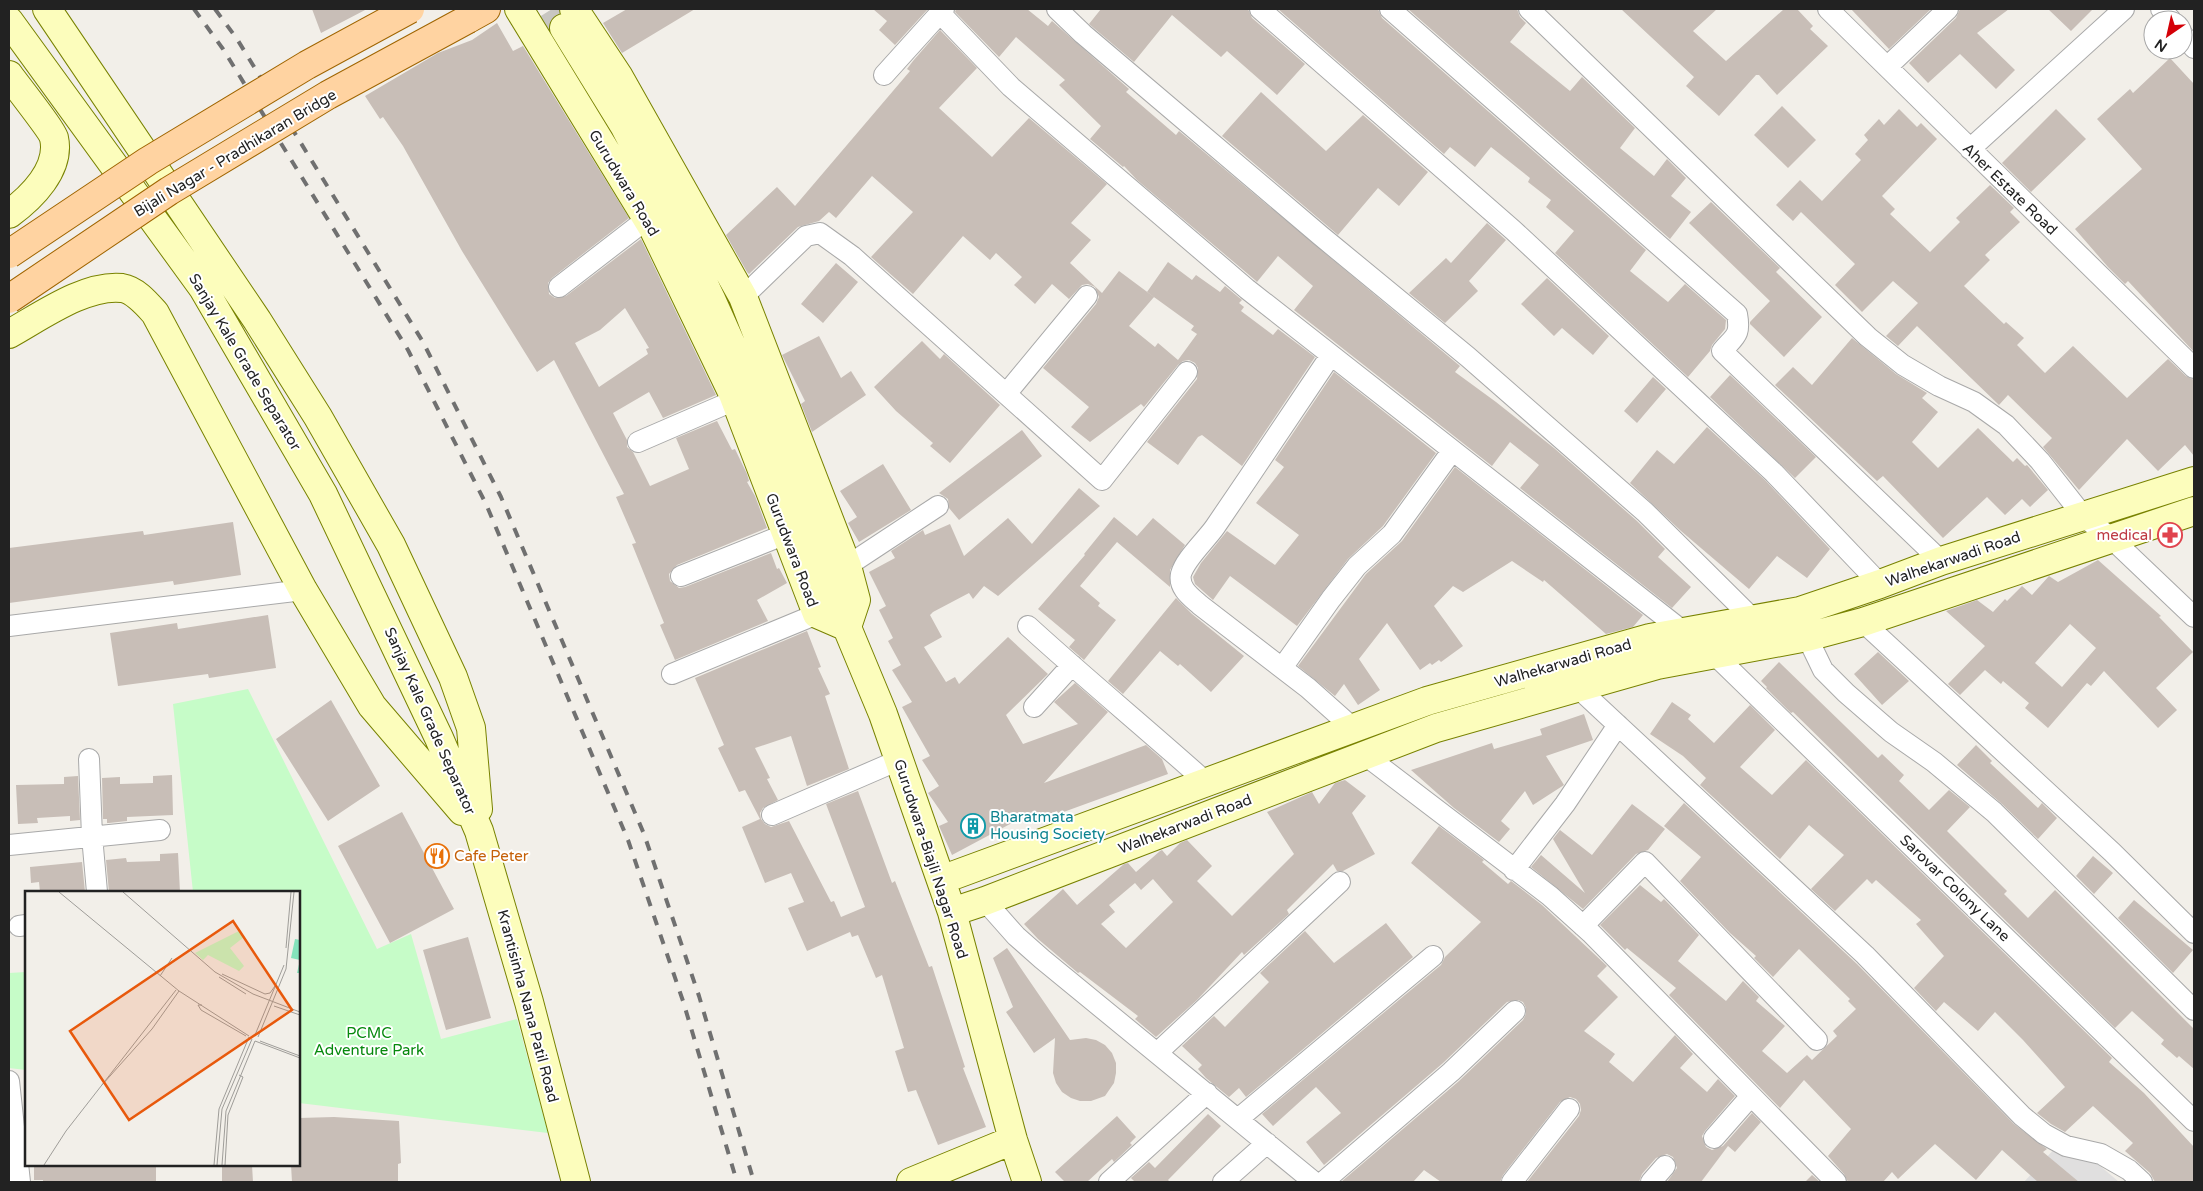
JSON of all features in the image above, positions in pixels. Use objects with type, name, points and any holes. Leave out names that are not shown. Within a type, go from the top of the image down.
[{"type":"main road","name":"Sanjay Kale Grade Separator","points":[[47,9],[257,320],[318,417],[391,545],[453,677],[471,728],[479,831]]},
{"type":"main road","points":[[9,254],[148,160],[307,65],[410,9]]},
{"type":"main road","name":"Gurudwara Road","points":[[519,9],[647,219],[734,400],[817,614],[847,627]]},
{"type":"main road","name":"Bijali Nagar - Pradhikaran Bridge","points":[[9,298],[168,192],[328,95],[477,14]]},
{"type":"main road","points":[[574,14],[619,76],[743,297],[847,566],[856,600],[847,627]]},
{"type":"main road","name":"Gurudwara-Biajli Nagar Road","points":[[574,14],[625,127],[711,299],[787,469],[847,627],[883,714],[952,912],[1013,1140],[1027,1182]]},
{"type":"main road","name":"Sanjay Kale Grade Separator","points":[[9,21],[203,288],[266,394],[332,511],[435,729],[479,831]]},
{"type":"main road","points":[[9,75],[54,137],[54,152],[43,182],[28,200],[9,214]]},
{"type":"main road","points":[[9,334],[81,295],[100,290],[123,288],[139,296],[155,313],[304,590],[372,706],[479,831]]},
{"type":"main road","name":"Walhekarwadi Road","points":[[941,880],[1354,730],[1427,701],[1650,638],[1800,611],[1941,561],[2194,482]]},
{"type":"main road","name":"Walhekarwadi Road","points":[[952,912],[1436,728],[1657,664],[1807,638],[1863,622],[2194,511]]},
{"type":"main road","points":[[1384,718],[1394,744]]},
{"type":"main road","name":"Krantisinha Nana Patil Road","points":[[479,831],[531,1011],[576,1182]]},
{"type":"main road","points":[[911,1182],[1013,1140]]},
{"type":"street","points":[[1057,9],[1090,40],[1306,223],[1468,357],[1638,505],[1754,620],[1758,647]]},
{"type":"street","points":[[1260,9],[1514,230],[1774,473],[1880,584]]},
{"type":"street","points":[[1390,9],[1737,314],[1739,326],[1737,336],[1722,351],[1941,561]]},
{"type":"street","points":[[1529,9],[1868,337],[1903,365],[1939,386],[1974,402],[2006,425],[2040,461],[2084,517],[2111,538],[2194,617]]},
{"type":"street","name":"Aher Estate Road","points":[[1828,9],[2194,368]]},
{"type":"street","points":[[1887,67],[1948,9]]},
{"type":"street","points":[[1970,149],[2124,9]]},
{"type":"street","points":[[884,75],[942,11],[1011,87],[1247,289],[1684,632]]},
{"type":"street","points":[[559,287],[647,219]]},
{"type":"street","points":[[743,297],[806,236],[820,233],[852,256],[1102,480],[1187,372]]},
{"type":"street","points":[[1006,394],[1086,296]]},
{"type":"street","points":[[1331,355],[1213,530],[1181,573],[1180,583],[1186,592],[1308,688],[1354,730]]},
{"type":"street","points":[[638,442],[734,400]]},
{"type":"street","points":[[1282,668],[1330,599],[1357,566],[1392,534],[1452,451]]},
{"type":"street","points":[[847,566],[938,506]]},
{"type":"street","points":[[681,576],[786,534]]},
{"type":"street","points":[[9,626],[304,590]]},
{"type":"street","points":[[672,674],[817,614]]},
{"type":"street","points":[[1863,622],[2112,852],[2194,933]]},
{"type":"street","points":[[1028,626],[1154,734],[1207,783]]},
{"type":"street","points":[[1807,638],[1822,670],[1891,732],[1934,762],[1994,812],[2194,1010]]},
{"type":"street","name":"Sarovar Colony Lane","points":[[1715,655],[2194,1122]]},
{"type":"street","points":[[1034,707],[1072,665]]},
{"type":"street","points":[[1577,687],[1865,955],[2022,1116],[2044,1134],[2066,1146],[2101,1154],[2129,1170],[2142,1182]]},
{"type":"street","points":[[1514,870],[1566,804],[1618,725]]},
{"type":"street","points":[[1365,755],[1550,896],[1836,1182]]},
{"type":"street","points":[[90,759],[92,836],[97,891]]},
{"type":"street","points":[[772,815],[899,760]]},
{"type":"street","points":[[9,845],[160,830]]},
{"type":"street","points":[[1582,926],[1645,862],[1817,1040]]},
{"type":"street","points":[[1157,1053],[1340,882]]},
{"type":"street","points":[[985,901],[1016,936],[1042,960],[1314,1182]]},
{"type":"street","points":[[1238,1119],[1433,956]]},
{"type":"street","points":[[1323,1182],[1451,1072],[1515,1011]]},
{"type":"street","points":[[9,1081],[20,1182]]},
{"type":"street","points":[[1109,1182],[1207,1093]]},
{"type":"street","points":[[1714,1138],[1750,1097]]},
{"type":"street","points":[[1512,1182],[1569,1109]]},
{"type":"street","points":[[1223,1182],[1266,1143]]},
{"type":"street","points":[[1652,1182],[1665,1166]]},
{"type":"shaded area","points":[[2056,1147],[2092,1159],[2119,1182],[2024,1182]]},
{"type":"green space","name":"PCMC Adventure Park","points":[[248,689],[377,949],[411,934],[441,1039],[517,1019],[548,1133],[300,1103],[300,891],[193,891],[173,704]]},
{"type":"green space","points":[[25,972],[25,1070],[9,1068],[9,973]]},
{"type":"building","points":[[312,9],[367,9],[321,33]]},
{"type":"building","points":[[627,9],[695,9],[622,53],[603,23]]},
{"type":"building","points":[[873,9],[928,9],[895,45],[879,30],[887,21]]},
{"type":"building","points":[[956,9],[1027,9],[1048,26],[1052,21],[1129,89],[1126,92],[1176,135],[1179,131],[1460,366],[1455,372],[1554,448],[1637,521],[1665,549],[1658,557],[1691,587],[1672,608],[1520,488],[1539,465],[1510,442],[1492,466],[1294,310],[1313,286],[1278,256],[1257,282],[1137,180],[1124,166],[1090,139],[1101,126],[1059,85],[1065,80],[1016,37],[999,57],[955,12]]},
{"type":"building","points":[[1101,9],[1248,9],[1252,18],[1305,64],[1277,95],[1227,51],[1221,57],[1172,15],[1134,62],[1089,24]]},
{"type":"building","points":[[1278,9],[1378,9],[1382,18],[1646,250],[1630,271],[1668,302],[1685,284],[1726,320],[1725,329],[1712,345],[1710,351],[1688,377],[1555,253],[1574,231],[1546,207],[1551,200],[1528,182],[1530,178],[1491,147],[1475,167],[1450,147],[1444,154]]},
{"type":"building","points":[[1408,9],[1517,9],[1520,17],[1526,23],[1510,42],[1570,91],[1582,77],[1635,128],[1620,148],[1654,176],[1667,159],[1686,178],[1671,196],[1691,212],[1670,239]]},
{"type":"building","points":[[1621,9],[1717,9],[1693,31],[1726,61],[1784,9],[1797,9],[1813,26],[1810,29],[1828,46],[1777,95],[1759,75],[1756,75],[1719,116],[1686,86],[1694,77]]},
{"type":"building","points":[[1851,9],[1931,9],[1889,49]]},
{"type":"building","points":[[1960,9],[2009,9],[1977,33],[2015,70],[1996,89],[1960,54],[1928,83],[1909,63],[1956,18]]},
{"type":"building","points":[[2048,9],[2093,9],[2071,31]]},
{"type":"building","points":[[497,23],[513,51],[523,46],[629,218],[552,278],[548,283],[549,294],[555,298],[566,296],[641,239],[716,395],[663,418],[649,392],[613,413],[627,440],[627,447],[633,452],[650,486],[689,469],[676,438],[717,421],[732,450],[735,449],[747,474],[749,481],[747,482],[755,496],[767,528],[677,565],[669,574],[670,581],[679,588],[685,587],[771,553],[777,569],[779,568],[787,583],[757,600],[768,621],[675,660],[660,625],[664,623],[632,544],[636,543],[616,497],[624,494],[554,360],[537,372],[462,251],[403,146],[383,117],[380,119],[365,96],[438,53],[472,40]],"holes":[[[625,308],[649,348],[646,349],[648,354],[599,387],[575,343],[600,330]]]},
{"type":"building","points":[[940,30],[977,68],[939,108],[992,157],[1029,118],[1107,184],[1071,223],[1091,240],[1070,263],[1102,293],[1119,271],[1147,292],[1168,262],[1192,280],[1196,275],[1220,292],[1225,286],[1242,300],[1239,303],[1244,307],[1241,311],[1273,335],[1278,329],[1315,357],[1242,466],[1202,435],[1198,437],[1178,465],[1147,442],[1197,379],[1198,368],[1195,363],[1189,360],[1183,361],[1178,365],[1144,407],[1141,404],[1090,442],[1071,427],[1089,407],[1043,368],[1096,304],[1099,297],[1095,287],[1088,284],[1082,285],[1069,299],[1052,284],[1035,304],[1014,285],[1022,277],[996,253],[990,260],[963,236],[913,294],[871,257],[913,212],[872,176],[836,218],[829,212],[819,221],[798,227],[749,274],[747,272],[726,235],[777,187],[795,206],[910,71],[907,69]],"holes":[[[1154,297],[1194,326],[1191,330],[1197,334],[1178,360],[1158,343],[1155,347],[1129,326]]]},
{"type":"building","points":[[2168,60],[2172,60],[2194,84],[2194,352],[2128,281],[2125,284],[2108,267],[2075,229],[2142,169],[2097,119],[2130,89],[2133,93]]},
{"type":"building","points":[[1261,92],[1326,151],[1363,115],[1428,172],[1399,206],[1378,188],[1338,235],[1222,136]]},
{"type":"building","points":[[1782,106],[1816,140],[1788,168],[1754,135]]},
{"type":"building","points":[[1899,109],[1917,127],[1921,123],[1937,139],[1882,196],[1895,209],[1890,214],[1930,252],[1960,222],[1956,218],[1990,185],[2014,208],[2010,212],[2020,222],[1985,255],[1990,260],[1964,286],[2004,324],[2006,322],[2024,338],[2017,345],[2045,373],[2073,346],[2127,398],[2168,359],[2186,376],[2194,380],[2194,456],[2185,445],[2158,471],[2127,439],[2079,490],[2043,447],[2052,438],[2008,395],[1999,405],[1917,326],[1898,346],[1886,336],[1918,303],[1893,281],[1862,312],[1835,285],[1855,264],[1801,212],[1793,221],[1776,205],[1800,180],[1822,201],[1861,160],[1855,154],[1868,140],[1864,135],[1879,119],[1884,125]]},
{"type":"building","points":[[2056,109],[2086,139],[2031,192],[2002,163]]},
{"type":"building","points":[[1711,202],[1780,268],[1776,272],[1822,317],[1784,357],[1750,324],[1770,301],[1689,223]]},
{"type":"building","points":[[1487,223],[1506,240],[1469,281],[1478,291],[1445,323],[1409,293],[1446,258],[1451,263]]},
{"type":"building","points":[[836,263],[858,282],[823,323],[801,304]]},
{"type":"building","points":[[1547,278],[1609,336],[1593,355],[1562,328],[1554,336],[1521,304]]},
{"type":"building","points":[[819,336],[841,378],[851,371],[866,395],[812,432],[801,404],[805,401],[782,355]]},
{"type":"building","points":[[1852,338],[1896,374],[1927,393],[1922,398],[1938,412],[1912,442],[1938,468],[1978,428],[2013,462],[2017,458],[2025,466],[2027,465],[2048,490],[2030,507],[2022,499],[2005,515],[1987,497],[1943,538],[1883,476],[1877,481],[1775,385],[1793,367],[1812,385]]},
{"type":"building","points":[[922,341],[940,359],[944,354],[1000,405],[950,463],[930,446],[933,443],[896,411],[874,387]]},
{"type":"building","points":[[1334,372],[1436,453],[1383,526],[1348,559],[1297,626],[1230,576],[1213,600],[1195,584],[1193,577],[1201,563],[1227,531],[1275,565],[1299,535],[1256,503],[1284,467],[1275,460]]},
{"type":"building","points":[[1730,375],[1816,457],[1795,478],[1710,397]]},
{"type":"building","points":[[1653,377],[1666,389],[1637,423],[1624,411]]},
{"type":"building","points":[[1707,427],[1766,481],[1830,549],[1807,578],[1777,556],[1749,589],[1681,531],[1630,483],[1657,450],[1674,464]]},
{"type":"building","points":[[1022,430],[1042,456],[959,520],[949,508],[948,499],[939,493]]},
{"type":"building","points":[[883,464],[911,510],[859,542],[848,523],[857,517],[840,491]]},
{"type":"building","points":[[1455,467],[1643,615],[1633,627],[1606,634],[1544,580],[1543,582],[1512,561],[1463,592],[1453,586],[1434,606],[1463,646],[1441,662],[1439,660],[1432,665],[1430,663],[1420,670],[1387,623],[1359,659],[1380,690],[1358,705],[1344,684],[1335,696],[1298,666],[1366,574],[1402,541]]},
{"type":"building","points":[[1079,488],[1100,506],[998,596],[984,586],[973,599],[969,593],[933,612],[930,615],[942,637],[924,647],[946,682],[955,677],[959,684],[1008,637],[1048,674],[1006,715],[1023,744],[1078,724],[1054,702],[1075,683],[1108,712],[1044,783],[1146,745],[1162,759],[1168,774],[1058,814],[1057,811],[1028,822],[1025,816],[952,855],[939,826],[948,822],[928,793],[939,786],[922,760],[930,756],[902,707],[912,702],[892,670],[901,665],[888,641],[893,638],[879,610],[886,606],[869,572],[895,558],[891,551],[923,530],[925,535],[950,524],[964,556],[1008,518],[1032,544]]},
{"type":"building","points":[[1114,517],[1137,536],[1153,518],[1185,545],[1170,570],[1170,587],[1117,542],[1080,586],[1100,603],[1098,606],[1116,620],[1084,660],[1069,647],[1075,640],[1038,609],[1085,555]]},
{"type":"building","points":[[233,522],[241,575],[174,585],[173,581],[9,603],[9,548],[143,531],[144,535]]},
{"type":"building","points":[[2098,560],[2161,616],[2159,617],[2193,652],[2156,688],[2177,710],[2158,728],[2104,671],[2091,686],[2087,683],[2048,728],[2025,708],[2029,703],[2003,681],[2001,684],[1985,670],[1960,695],[1948,684],[1985,646],[1946,611],[1977,600],[1993,612],[2005,599],[2007,601],[2022,586],[2032,595],[2049,576],[2058,582]],"holes":[[[2070,624],[2096,648],[2062,687],[2035,663]]]},
{"type":"building","points":[[1176,598],[1192,614],[1244,656],[1211,692],[1180,664],[1178,666],[1160,651],[1123,694],[1108,681]]},
{"type":"building","points":[[268,615],[276,668],[209,678],[208,674],[118,686],[110,633],[177,623],[178,629]]},
{"type":"building","points":[[807,631],[821,667],[818,668],[830,694],[825,696],[849,769],[807,786],[791,736],[755,748],[770,778],[767,779],[778,800],[763,808],[760,813],[761,819],[771,827],[789,821],[831,902],[834,901],[841,917],[865,907],[826,804],[858,791],[892,883],[895,881],[929,967],[932,966],[965,1067],[963,1068],[986,1127],[938,1145],[916,1090],[908,1092],[895,1051],[904,1048],[882,975],[876,978],[858,935],[852,937],[850,932],[807,951],[788,908],[804,902],[791,873],[765,883],[742,827],[760,819],[745,790],[739,792],[718,748],[724,745],[695,678]]},
{"type":"building","points":[[1878,652],[1909,681],[1882,705],[1854,674]]},
{"type":"building","points":[[1779,662],[1878,758],[1882,754],[1904,775],[1899,781],[1929,810],[1949,790],[1970,807],[1947,831],[2007,891],[2004,894],[2028,918],[2055,890],[2194,1029],[2194,1069],[2161,1044],[2164,1040],[2132,1011],[2115,1028],[1793,712],[1791,713],[1761,681]]},
{"type":"building","points":[[331,700],[380,786],[328,821],[276,739]]},
{"type":"building","points":[[1672,702],[1691,715],[1688,719],[1714,743],[1750,705],[1775,730],[1740,767],[1772,795],[1806,760],[2112,1058],[2109,1062],[2144,1093],[2194,1147],[2194,1182],[2155,1182],[2150,1173],[2125,1151],[2133,1143],[2093,1106],[2065,1132],[2037,1113],[2065,1087],[2023,1040],[1995,1012],[1978,1031],[1944,1002],[1936,1011],[1914,988],[1944,956],[1916,924],[1921,920],[1876,880],[1872,884],[1867,879],[1835,911],[1811,889],[1844,855],[1809,825],[1780,859],[1700,785],[1706,778],[1683,756],[1650,734]]},
{"type":"building","points":[[1584,714],[1593,740],[1546,756],[1564,785],[1533,805],[1525,791],[1501,821],[1510,829],[1499,842],[1454,808],[1411,770],[1492,743],[1494,749],[1542,735],[1540,729]]},
{"type":"building","points":[[1976,745],[1992,761],[1990,763],[2038,808],[2042,803],[2057,818],[2038,839],[2002,804],[1957,765]]},
{"type":"building","points":[[172,775],[173,815],[127,817],[127,821],[109,823],[107,823],[107,819],[103,819],[102,778],[120,777],[120,784],[153,783],[153,776]]},
{"type":"building","points":[[78,776],[80,820],[70,821],[70,816],[37,818],[38,823],[18,824],[16,785],[64,784],[64,777]]},
{"type":"building","points":[[1345,780],[1366,796],[1352,813],[1375,854],[1343,871],[1337,871],[1333,864],[1287,910],[1289,914],[1244,955],[1242,952],[1197,1000],[1156,1037],[1135,1019],[1138,1016],[1080,972],[1078,973],[1038,939],[1024,924],[1063,889],[1077,905],[1124,864],[1128,863],[1136,872],[1160,851],[1162,850],[1167,856],[1180,843],[1187,840],[1212,866],[1197,881],[1232,916],[1294,854],[1267,812],[1312,792],[1319,804],[1335,783]],"holes":[[[1153,879],[1173,902],[1126,948],[1101,924],[1115,912],[1109,905],[1135,883],[1141,890]]]},
{"type":"building","points":[[1684,803],[1857,964],[2014,1124],[2047,1149],[2043,1152],[2079,1182],[2038,1182],[2002,1150],[1976,1180],[1935,1144],[1898,1179],[1892,1172],[1883,1182],[1848,1182],[1844,1174],[1828,1156],[1851,1129],[1804,1080],[1780,1108],[1669,995],[1676,988],[1627,948],[1625,950],[1600,925],[1640,885],[1661,902],[1664,899],[1699,935],[1678,961],[1726,1001],[1743,981],[1759,997],[1756,1001],[1785,1026],[1762,1051],[1787,1073],[1807,1055],[1812,1060],[1837,1036],[1833,1031],[1856,1009],[1848,1001],[1850,999],[1799,949],[1773,977],[1754,958],[1756,956],[1730,933],[1680,881],[1701,857],[1664,826]]},
{"type":"building","points":[[1632,804],[1665,829],[1648,850],[1636,854],[1583,909],[1531,867],[1541,855],[1585,893],[1553,839],[1560,830],[1592,855]]},
{"type":"building","points":[[402,812],[454,909],[390,943],[338,846]]},
{"type":"building","points":[[1439,826],[1484,860],[1482,862],[1508,884],[1511,881],[1542,905],[1607,966],[1597,976],[1618,997],[1584,1031],[1615,1054],[1609,1062],[1633,1082],[1675,1035],[1693,1054],[1680,1068],[1707,1092],[1718,1079],[1735,1096],[1702,1136],[1706,1147],[1712,1150],[1723,1146],[1752,1113],[1761,1122],[1735,1152],[1728,1146],[1701,1182],[1667,1182],[1677,1168],[1673,1157],[1667,1154],[1656,1158],[1642,1174],[1639,1182],[1527,1182],[1579,1116],[1580,1104],[1576,1099],[1570,1097],[1560,1102],[1503,1175],[1500,1182],[1441,1182],[1424,1170],[1413,1182],[1341,1182],[1459,1081],[1523,1020],[1526,1008],[1523,1002],[1518,1000],[1507,1002],[1443,1063],[1324,1165],[1306,1142],[1341,1113],[1316,1087],[1273,1126],[1262,1114],[1441,965],[1445,957],[1481,922],[1411,863]]},
{"type":"building","points":[[178,853],[180,891],[109,891],[106,860],[126,858],[127,862],[160,861],[160,854]]},
{"type":"building","points":[[2093,856],[2113,873],[2094,894],[2076,876]]},
{"type":"building","points":[[82,862],[85,891],[40,891],[39,882],[31,883],[30,867]]},
{"type":"building","points":[[2134,900],[2193,950],[2173,973],[2118,918]]},
{"type":"building","points":[[1386,923],[1413,957],[1246,1097],[1239,1088],[1229,1097],[1206,1078],[1198,1069],[1202,1065],[1182,1046],[1214,1016],[1225,1027],[1269,982],[1260,973],[1305,931],[1334,963]]},
{"type":"building","points":[[468,937],[491,1018],[446,1030],[423,950]]},
{"type":"building","points":[[1007,948],[1070,1040],[1086,1038],[1096,1040],[1105,1045],[1112,1053],[1116,1063],[1116,1073],[1114,1083],[1105,1096],[1091,1101],[1080,1101],[1062,1092],[1056,1083],[1053,1073],[1055,1038],[1034,1053],[1006,1012],[1013,1007],[993,958]]},
{"type":"building","points":[[1208,1114],[1221,1126],[1168,1180],[1170,1182],[1135,1182],[1131,1178],[1149,1162],[1155,1168]]},
{"type":"building","points":[[1117,1116],[1136,1137],[1130,1143],[1132,1145],[1114,1162],[1112,1159],[1087,1182],[1065,1182],[1055,1172]]},
{"type":"building","points":[[334,1117],[399,1121],[401,1163],[398,1164],[398,1182],[292,1182],[291,1166],[300,1166],[300,1118]]},
{"type":"building","points":[[34,1166],[156,1166],[156,1182],[43,1182],[43,1180],[34,1180]]},
{"type":"building","points":[[222,1166],[252,1166],[253,1182],[222,1182]]},
{"type":"building","points":[[1812,1175],[1820,1182],[1805,1182]]},
{"type":"tunnel","points":[[552,9],[564,28]]},
{"type":"railway","points":[[194,9],[223,49],[408,350],[486,504],[628,840],[683,1001],[737,1182]]},
{"type":"railway","points":[[215,9],[237,39],[423,342],[501,497],[644,834],[699,996],[754,1182]]},
{"type":"place","name":"medical","points":[[2170,535]]},
{"type":"place","name":"Bharatmata Housing Society","points":[[973,826]]},
{"type":"place","name":"Cafe Peter","points":[[437,856]]}]
